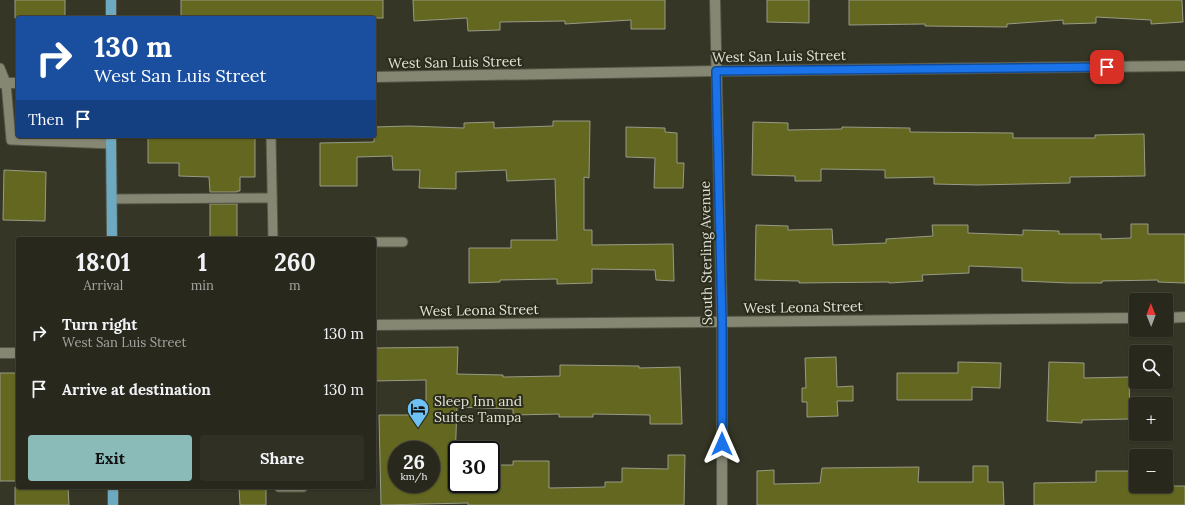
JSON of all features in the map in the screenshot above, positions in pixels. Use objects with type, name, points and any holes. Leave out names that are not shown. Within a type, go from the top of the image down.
[{"type":"main road","points":[[111,0],[111,16]]},
{"type":"main road","points":[[111,140],[112,237]]},
{"type":"main road","points":[[113,489],[113,505]]},
{"type":"street","name":"South Sterling Avenue","points":[[715,0],[722,322],[722,505]]},
{"type":"street","name":"West San Luis Street","points":[[376,77],[716,71],[1185,66]]},
{"type":"street","points":[[3,83],[16,83]]},
{"type":"street","points":[[1173,318],[1185,317]]},
{"type":"street","name":"West Leona Street","points":[[376,325],[1129,318]]},
{"type":"street","points":[[0,353],[16,353]]},
{"type":"lane","points":[[0,68],[11,140],[111,140]]},
{"type":"lane","points":[[270,138],[273,237]]},
{"type":"lane","points":[[112,199],[272,198]]},
{"type":"lane","points":[[376,242],[403,242]]},
{"type":"building","points":[[15,0],[65,0],[65,16],[16,16],[15,18]]},
{"type":"building","points":[[181,0],[383,0],[383,18],[376,18],[376,16],[181,16]]},
{"type":"building","points":[[413,0],[665,0],[665,29],[631,29],[631,20],[565,24],[565,21],[500,22],[500,30],[468,31],[467,18],[414,21]]},
{"type":"building","points":[[767,0],[809,0],[809,23],[767,22]]},
{"type":"building","points":[[849,0],[1182,0],[1183,22],[1151,24],[1151,20],[1096,17],[1096,23],[1063,24],[1063,20],[1007,24],[1007,27],[925,26],[925,24],[849,25]]},
{"type":"building","points":[[553,121],[590,121],[589,178],[584,177],[584,230],[592,230],[592,245],[673,244],[674,281],[656,280],[655,270],[592,269],[592,283],[557,284],[557,279],[500,280],[500,282],[469,283],[469,248],[511,248],[511,240],[557,240],[555,179],[507,181],[506,170],[456,172],[456,189],[419,188],[420,170],[393,170],[392,156],[357,157],[357,186],[320,186],[320,143],[374,142],[374,138],[376,138],[376,127],[409,126],[464,128],[464,123],[494,122],[494,128],[553,126]]},
{"type":"building","points":[[753,122],[788,123],[788,130],[842,129],[842,127],[910,128],[910,132],[1013,133],[1013,138],[1095,138],[1095,135],[1144,134],[1145,176],[1070,177],[1070,183],[977,185],[934,184],[934,177],[885,178],[885,170],[821,169],[821,181],[795,181],[795,176],[752,175]]},
{"type":"building","points":[[626,127],[665,128],[665,132],[677,133],[677,163],[684,163],[683,188],[654,188],[655,158],[626,157]]},
{"type":"building","points":[[148,138],[255,138],[255,177],[240,177],[240,191],[237,192],[210,192],[209,177],[179,176],[179,163],[148,163]]},
{"type":"building","points":[[4,170],[46,172],[45,221],[3,220]]},
{"type":"building","points":[[210,204],[237,204],[237,237],[210,237]]},
{"type":"building","points":[[1131,224],[1148,224],[1148,234],[1185,234],[1185,283],[1158,282],[1158,280],[1102,281],[1102,283],[1022,281],[1022,268],[969,266],[969,273],[922,275],[923,281],[889,283],[799,283],[799,281],[755,280],[756,225],[788,226],[788,230],[832,229],[833,245],[886,243],[886,239],[933,236],[932,225],[968,225],[968,233],[1023,235],[1023,230],[1059,231],[1059,234],[1101,234],[1101,239],[1131,238]]},
{"type":"building","points":[[458,347],[457,374],[503,375],[503,377],[560,376],[560,365],[639,366],[639,368],[680,367],[682,424],[650,424],[650,415],[593,414],[593,417],[559,417],[559,414],[513,415],[513,409],[457,407],[456,441],[448,441],[448,493],[500,493],[500,465],[513,465],[513,461],[549,461],[549,488],[605,487],[605,482],[622,482],[622,468],[668,469],[668,455],[685,455],[684,505],[468,505],[468,503],[381,505],[379,415],[426,415],[426,380],[376,381],[376,348]]},
{"type":"building","points":[[836,357],[837,387],[853,386],[853,401],[837,401],[838,416],[807,417],[807,402],[802,402],[802,388],[806,388],[805,358]]},
{"type":"building","points":[[958,362],[1001,363],[1000,388],[972,387],[972,400],[897,400],[897,373],[958,373]]},
{"type":"building","points":[[1049,362],[1084,363],[1084,378],[1129,377],[1129,419],[1082,420],[1082,423],[1047,421]]},
{"type":"building","points":[[0,373],[16,373],[16,481],[0,481]]},
{"type":"building","points":[[973,466],[988,466],[988,482],[1003,482],[1004,505],[757,505],[757,471],[774,470],[774,484],[820,483],[822,468],[919,467],[918,482],[973,482]]},
{"type":"building","points":[[1096,471],[1129,471],[1129,493],[1173,493],[1173,486],[1185,486],[1185,505],[1034,505],[1034,483],[1096,482]]},
{"type":"building","points":[[15,487],[16,489],[68,489],[69,505],[15,505]]},
{"type":"building","points":[[239,489],[266,489],[266,505],[240,505]]},
{"type":"place","name":"Sleep Inn and Suites Tampa","points":[[418,428]]},
{"type":"route","points":[[722,444],[722,322],[716,71],[1107,67]]}]
